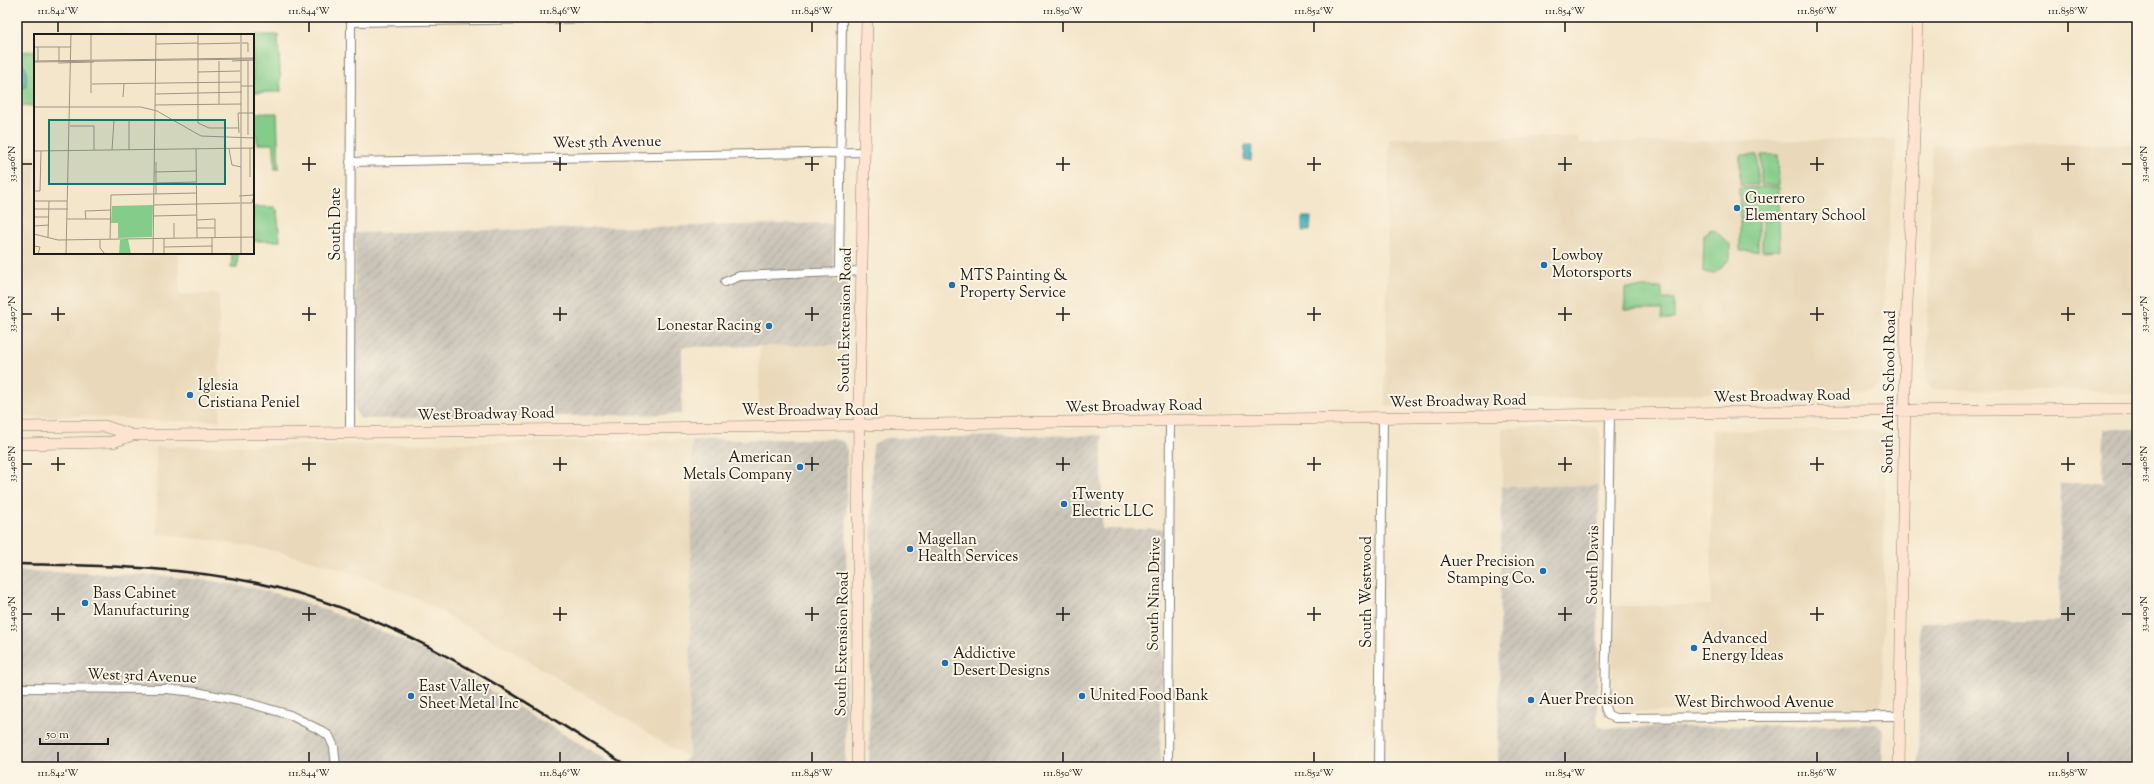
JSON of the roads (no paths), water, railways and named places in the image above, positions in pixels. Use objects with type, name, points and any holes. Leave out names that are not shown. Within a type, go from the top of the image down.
[{"type":"main road","name":"South Extension Road","points":[[857,767],[859,426],[867,17]]},
{"type":"main road","name":"South Alma School Road","points":[[1899,767],[1904,410],[1918,17]]},
{"type":"main road","name":"West Broadway Road","points":[[17,427],[104,426],[132,435],[859,426],[1904,410],[2137,409]]},
{"type":"main road","name":"West Broadway Road","points":[[17,444],[114,442],[132,435]]},
{"type":"street","points":[[351,20],[676,17]]},
{"type":"street","name":"South Extension Road","points":[[839,272],[842,17]]},
{"type":"street","name":"South Date","points":[[350,432],[351,20]]},
{"type":"street","name":"West 5th Avenue","points":[[350,162],[865,152]]},
{"type":"street","points":[[724,282],[740,276],[863,271]]},
{"type":"street","name":"South Davis","points":[[1608,716],[1605,707],[1610,414]]},
{"type":"street","name":"South Westwood","points":[[1379,767],[1382,418]]},
{"type":"street","name":"South Nina Drive","points":[[1168,767],[1170,421]]},
{"type":"street","name":"West 3rd Avenue","points":[[17,688],[166,689],[196,692],[245,702],[290,715],[313,725],[329,736],[334,747],[336,767]]},
{"type":"street","name":"West Birchwood Avenue","points":[[1608,716],[1615,718],[1900,716]]},
{"type":"water","points":[[17,65],[23,65],[26,68],[26,87],[17,87]]},
{"type":"water","points":[[1245,145],[1252,145],[1251,160],[1244,160]]},
{"type":"water","points":[[1303,217],[1311,217],[1310,231],[1303,231]]},
{"type":"railway","points":[[17,564],[78,565],[198,573],[257,583],[308,596],[357,614],[451,658],[496,684],[629,767]]},
{"type":"place","name":"Guerrero Elementary School","points":[[1737,208]]},
{"type":"place","name":"Lowboy Motorsports","points":[[1544,265]]},
{"type":"place","name":"MTS Painting & Property Service","points":[[952,285]]},
{"type":"place","name":"Lonestar Racing","points":[[769,326]]},
{"type":"place","name":"Iglesia Cristiana Peniel","points":[[190,395]]},
{"type":"place","name":"American Metals Company","points":[[800,467]]},
{"type":"place","name":"1Twenty Electric LLC","points":[[1064,504]]},
{"type":"place","name":"Magellan Health Services","points":[[910,549]]},
{"type":"place","name":"Auer Precision Stamping Co.","points":[[1543,571]]},
{"type":"place","name":"Bass Cabinet Manufacturing","points":[[85,603]]},
{"type":"place","name":"Advanced Energy Ideas","points":[[1694,648]]},
{"type":"place","name":"Addictive Desert Designs","points":[[945,663]]},
{"type":"place","name":"East Valley Sheet Metal Inc","points":[[411,696]]},
{"type":"place","name":"United Food Bank","points":[[1082,696]]},
{"type":"place","name":"Auer Precision","points":[[1531,700]]}]
